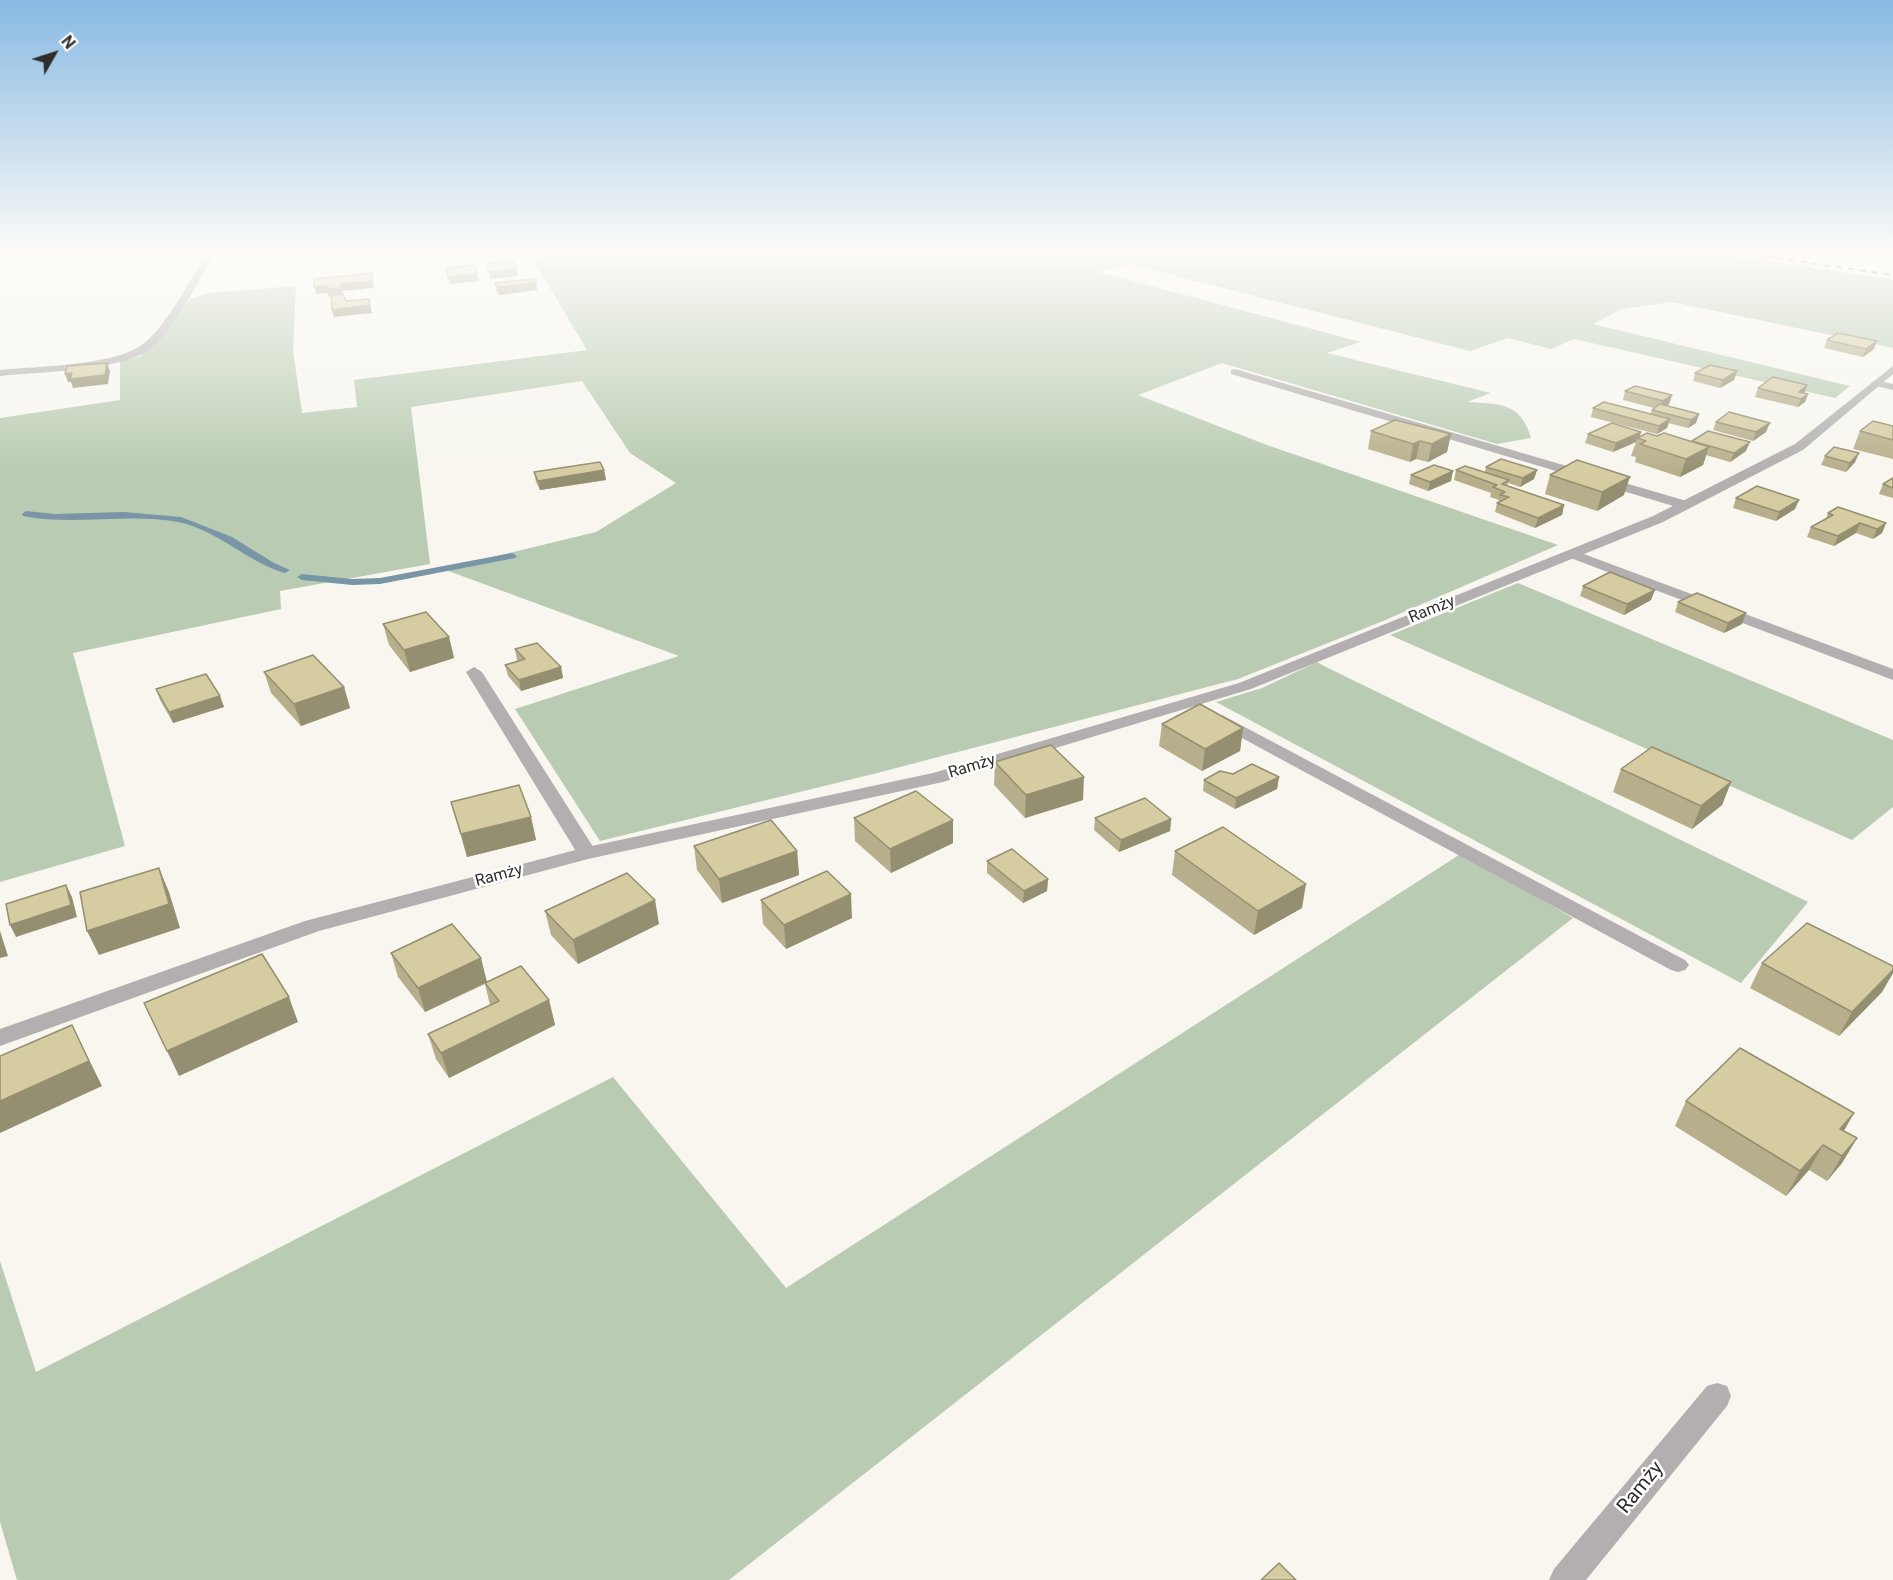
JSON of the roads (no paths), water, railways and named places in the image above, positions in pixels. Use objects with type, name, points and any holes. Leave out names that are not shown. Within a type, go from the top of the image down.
[{"type":"street","points":[[0,373],[99,361],[136,354],[155,338],[162,327]]},
{"type":"street","name":"Ramży","points":[[0,1038],[312,926],[587,853],[938,778],[1245,686],[1658,519],[1799,447],[1893,369]]},
{"type":"street","points":[[1235,372],[1685,505]]},
{"type":"street","points":[[1875,383],[1893,387]]},
{"type":"street","points":[[1573,554],[1893,675]]},
{"type":"street","points":[[474,672],[587,853]]},
{"type":"street","points":[[1189,702],[1678,965]]},
{"type":"street","name":"Ramży","points":[[1565,1580],[1717,1396]]},
{"type":"waterway","points":[[26,514],[55,517],[124,515],[181,520],[229,539],[271,565],[285,570]]},
{"type":"waterway","points":[[302,577],[352,582],[380,581],[512,556]]}]
